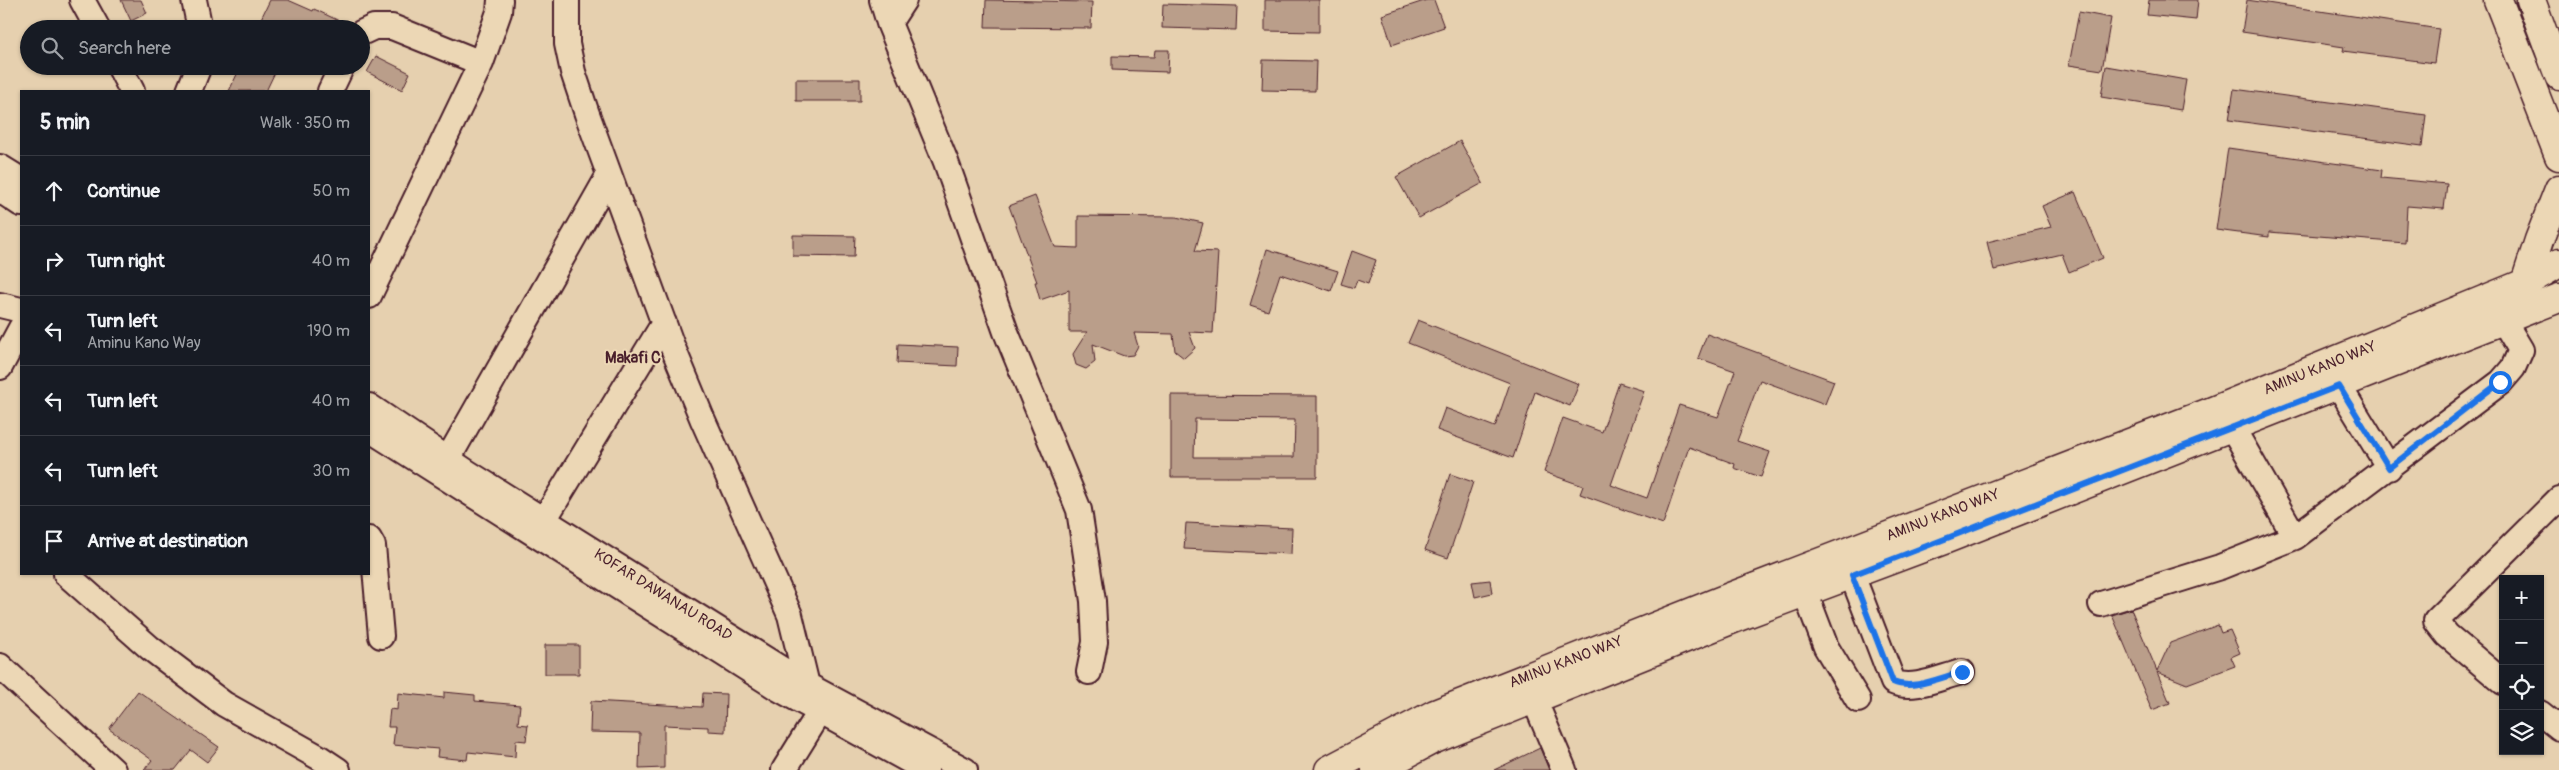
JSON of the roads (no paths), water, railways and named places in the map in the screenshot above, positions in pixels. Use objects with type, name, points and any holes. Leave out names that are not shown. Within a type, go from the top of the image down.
[{"type":"main road","points":[[2498,0],[2559,156]]},
{"type":"main road","points":[[2531,0],[2559,76]]},
{"type":"main road","points":[[2526,283],[2559,189]]},
{"type":"main road","name":"AMINU KANO WAY","points":[[1376,770],[1432,740],[1534,699],[1734,607],[2526,283],[2559,263]]},
{"type":"main road","name":"AMINU KANO WAY","points":[[1328,770],[1435,714],[1734,607],[1805,592],[1852,575],[2558,299]]},
{"type":"street","points":[[82,0],[93,20]]},
{"type":"street","points":[[194,0],[198,20]]},
{"type":"street","points":[[370,294],[481,62],[498,12],[500,0]]},
{"type":"street","points":[[567,0],[567,44],[573,72],[609,175],[664,324],[702,418],[790,615],[807,685]]},
{"type":"street","points":[[882,0],[889,23],[946,162],[1006,332],[1079,510],[1093,601],[1095,642],[1088,672]]},
{"type":"street","points":[[889,23],[904,0]]},
{"type":"street","points":[[370,29],[374,27],[392,27],[481,62]]},
{"type":"street","points":[[123,75],[131,90]]},
{"type":"street","points":[[189,90],[195,75]]},
{"type":"street","points":[[330,90],[338,75]]},
{"type":"street","points":[[0,166],[20,179]]},
{"type":"street","points":[[448,459],[609,175]]},
{"type":"street","points":[[0,190],[20,203]]},
{"type":"street","points":[[0,304],[20,310]]},
{"type":"street","points":[[2101,604],[2220,567],[2295,537],[2389,468],[2500,382],[2513,368],[2521,350],[2503,320]]},
{"type":"street","points":[[544,520],[664,324]]},
{"type":"street","points":[[0,367],[20,330]]},
{"type":"street","points":[[2339,386],[2389,468]]},
{"type":"street","name":"KOFAR DAWANAU ROAD","points":[[370,407],[448,459],[807,685],[965,770]]},
{"type":"street","points":[[2232,427],[2295,537]]},
{"type":"street","name":"KOFAR DAWANAU ROAD","points":[[370,430],[762,679],[926,770]]},
{"type":"street","points":[[2499,679],[2447,635],[2436,622],[2559,500]]},
{"type":"street","points":[[370,541],[373,546],[381,636]]},
{"type":"street","points":[[67,575],[150,648],[224,704],[338,770]]},
{"type":"street","points":[[1852,575],[1893,682],[1901,686],[1911,685],[1962,672]]},
{"type":"street","points":[[1805,592],[1826,647],[1858,700]]},
{"type":"street","points":[[0,666],[113,770]]},
{"type":"street","points":[[1534,699],[1564,770]]},
{"type":"street","points":[[784,770],[820,712]]},
{"type":"street","points":[[2544,716],[2559,728]]},
{"type":"district","name":"Makafi C","points":[[633,358]]}]
